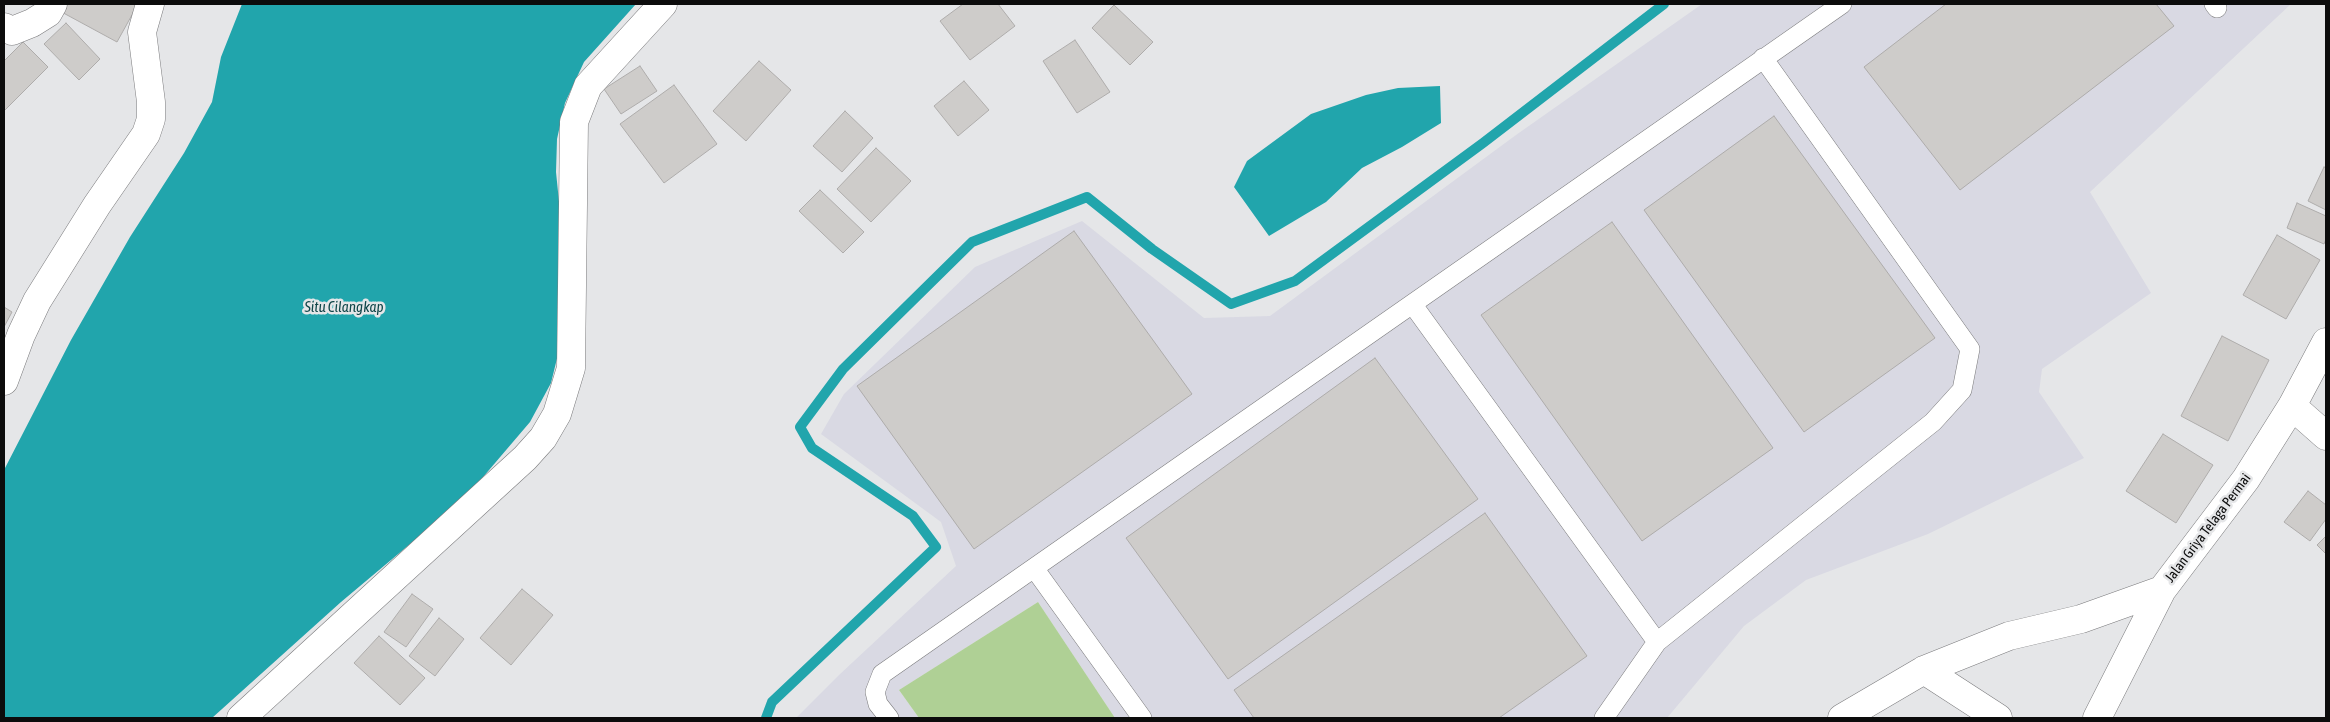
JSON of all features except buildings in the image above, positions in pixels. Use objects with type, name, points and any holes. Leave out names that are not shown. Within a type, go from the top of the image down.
[{"type":"street","points":[[4,27],[12,31],[32,23],[48,13],[53,4]]},
{"type":"street","points":[[4,381],[21,335],[37,302],[97,206],[146,134],[151,119],[151,102],[142,32],[150,4]]},
{"type":"street","points":[[241,718],[525,458],[543,438],[557,414],[571,368],[574,122],[588,86],[663,4]]},
{"type":"street","name":"Jalan Griya Telaga Permai","points":[[2097,718],[2162,590],[2246,479],[2292,406],[2326,342]]},
{"type":"street","points":[[2292,406],[2326,436]]},
{"type":"street","points":[[1842,718],[1924,670],[2010,636],[2081,619],[2162,590]]},
{"type":"street","points":[[1924,670],[1998,718]]},
{"type":"lane","points":[[889,718],[878,704],[875,692],[882,674],[1842,4]]},
{"type":"lane","points":[[1604,718],[1657,642],[1933,422],[1962,390],[1970,349],[1764,58]]},
{"type":"lane","points":[[1413,305],[1657,642]]},
{"type":"lane","points":[[1034,568],[1142,718]]},
{"type":"shaded area","points":[[1702,4],[2291,4],[2090,192],[2151,293],[2042,369],[2039,392],[2084,458],[1928,534],[1806,580],[1744,626],[1667,718],[1115,718],[1038,602],[899,690],[919,718],[796,718],[839,675],[956,566],[941,522],[821,434],[844,394],[975,267],[1082,221],[1204,318],[1270,316],[1516,135]]},
{"type":"green space","points":[[1038,602],[1115,718],[919,718],[899,690]]},
{"type":"water","name":"Situ Cilangkap","points":[[242,4],[636,4],[584,62],[565,103],[557,139],[556,172],[564,251],[562,338],[551,383],[530,422],[466,497],[341,602],[212,718],[4,718],[4,470],[71,340],[130,237],[184,153],[212,102],[221,57]]},
{"type":"water","points":[[1440,86],[1441,123],[1402,147],[1362,168],[1326,202],[1269,236],[1234,187],[1247,161],[1311,114],[1366,95],[1398,88]]},
{"type":"waterway","points":[[766,718],[772,702],[936,547],[913,516],[812,448],[800,427],[843,369],[972,242],[1087,197],[1152,249],[1231,304],[1295,281],[1483,143],[1664,4]]}]
